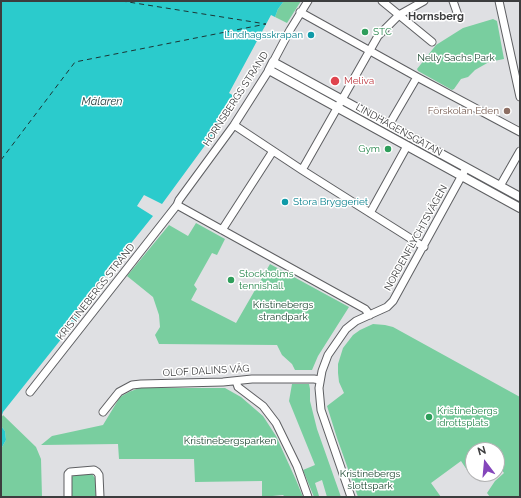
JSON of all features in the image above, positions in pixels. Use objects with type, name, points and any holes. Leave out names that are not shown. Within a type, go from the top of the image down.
[{"type":"street","name":"HORNSBERGS STRAND","points":[[178,205],[179,200],[234,125],[274,62],[300,12],[308,1]]},
{"type":"street","points":[[382,1],[432,42]]},
{"type":"street","points":[[302,170],[378,36],[399,15],[424,1]]},
{"type":"street","points":[[453,1],[459,18]]},
{"type":"street","points":[[499,1],[520,97]]},
{"type":"street","points":[[300,12],[520,132]]},
{"type":"street","name":"LINDHAGENSGATAN","points":[[274,62],[520,197]]},
{"type":"street","name":"LINDHAGENSGATAN","points":[[269,70],[520,208]]},
{"type":"street","points":[[389,125],[417,77]]},
{"type":"street","points":[[234,125],[424,247]]},
{"type":"street","points":[[370,213],[407,146]]},
{"type":"street","points":[[222,230],[273,151]]},
{"type":"street","points":[[500,186],[520,151]]},
{"type":"street","name":"NORDENFLYCHTSVÄGEN","points":[[351,497],[323,417],[319,395],[320,380],[325,362],[338,339],[346,329],[356,321],[387,307],[393,301],[466,168]]},
{"type":"street","points":[[178,205],[365,309],[370,315]]},
{"type":"street","name":"KRISTINEBERGS STRAND","points":[[30,392],[178,205]]},
{"type":"street","name":"OLOF DALINS VÄG","points":[[103,412],[119,392],[132,385],[223,382],[252,379],[314,378],[320,380]]},
{"type":"street","points":[[236,381],[238,387],[257,401],[270,414],[276,423],[296,466],[308,497]]},
{"type":"street","points":[[68,497],[68,474],[70,472],[94,470],[98,475],[100,497]]},
{"type":"green space","points":[[284,1],[301,1],[287,23],[275,17],[278,9]]},
{"type":"green space","name":"Nelly Sachs Park","points":[[493,19],[497,21],[504,59],[489,62],[475,70],[468,77],[461,79],[452,90],[418,71],[417,69],[436,45],[463,28]]},
{"type":"green space","points":[[345,105],[395,131],[392,135],[343,107]]},
{"type":"green space","points":[[399,133],[453,163],[450,168],[396,138]]},
{"type":"green space","points":[[486,182],[520,200],[520,206],[484,186]]},
{"type":"green space","name":"Kristinebergs strandpark","points":[[196,223],[225,239],[217,255],[212,253],[194,285],[197,289],[191,300],[236,323],[270,264],[349,307],[318,356],[312,370],[295,370],[292,364],[282,355],[277,345],[159,344],[155,335],[160,327],[159,315],[153,297],[127,276],[169,225],[188,236]]},
{"type":"green space","name":"Kristinebergs idrottsplats","points":[[373,324],[393,327],[520,397],[520,497],[490,497],[487,493],[494,482],[505,482],[505,442],[465,442],[465,467],[461,461],[431,483],[441,497],[358,497],[327,406],[344,393],[339,382],[338,364],[343,348],[353,335]]},
{"type":"green space","points":[[292,384],[309,384],[310,401],[317,429],[341,497],[327,497],[322,480],[315,483],[319,496],[314,497],[303,470],[315,465],[289,401]]},
{"type":"green space","name":"Kristinebergsparken","points":[[139,388],[225,388],[241,397],[263,416],[276,436],[303,497],[285,497],[283,495],[262,497],[262,481],[195,482],[194,459],[119,459],[118,444],[41,445],[52,436],[103,425],[120,397]]},
{"type":"green space","points":[[3,415],[36,447],[41,459],[42,497],[1,497],[1,449],[6,440],[5,431],[1,426],[1,418]]},
{"type":"green space","points":[[92,474],[95,478],[96,497],[72,497],[71,477],[75,475]]},
{"type":"water","name":"Mälaren","points":[[1,1],[284,1],[278,9],[275,17],[271,15],[229,93],[239,99],[162,204],[144,195],[137,206],[153,216],[74,314],[78,318],[3,412],[1,418]]},
{"type":"water","points":[[1,426],[5,431],[6,440],[1,449]]},
{"type":"ferry route","points":[[1,160],[75,62],[266,24],[122,1]]},
{"type":"place","name":"STC","points":[[365,32]]},
{"type":"place","name":"Lindhagsskrapan","points":[[311,35]]},
{"type":"place","name":"Meliva","points":[[335,81]]},
{"type":"place","name":"Förskolan Eden","points":[[507,111]]},
{"type":"place","name":"Gym","points":[[388,149]]},
{"type":"place","name":"Stora Bryggeriet","points":[[285,202]]},
{"type":"place","name":"Stockholms tennishall","points":[[231,280]]},
{"type":"place","name":"Kristinebergs idrottsplats","points":[[429,417]]},
{"type":"district","name":"Hornsberg","points":[[436,17]]},
{"type":"park label","name":"Kristinebergs slottspark","points":[[370,480]]}]
